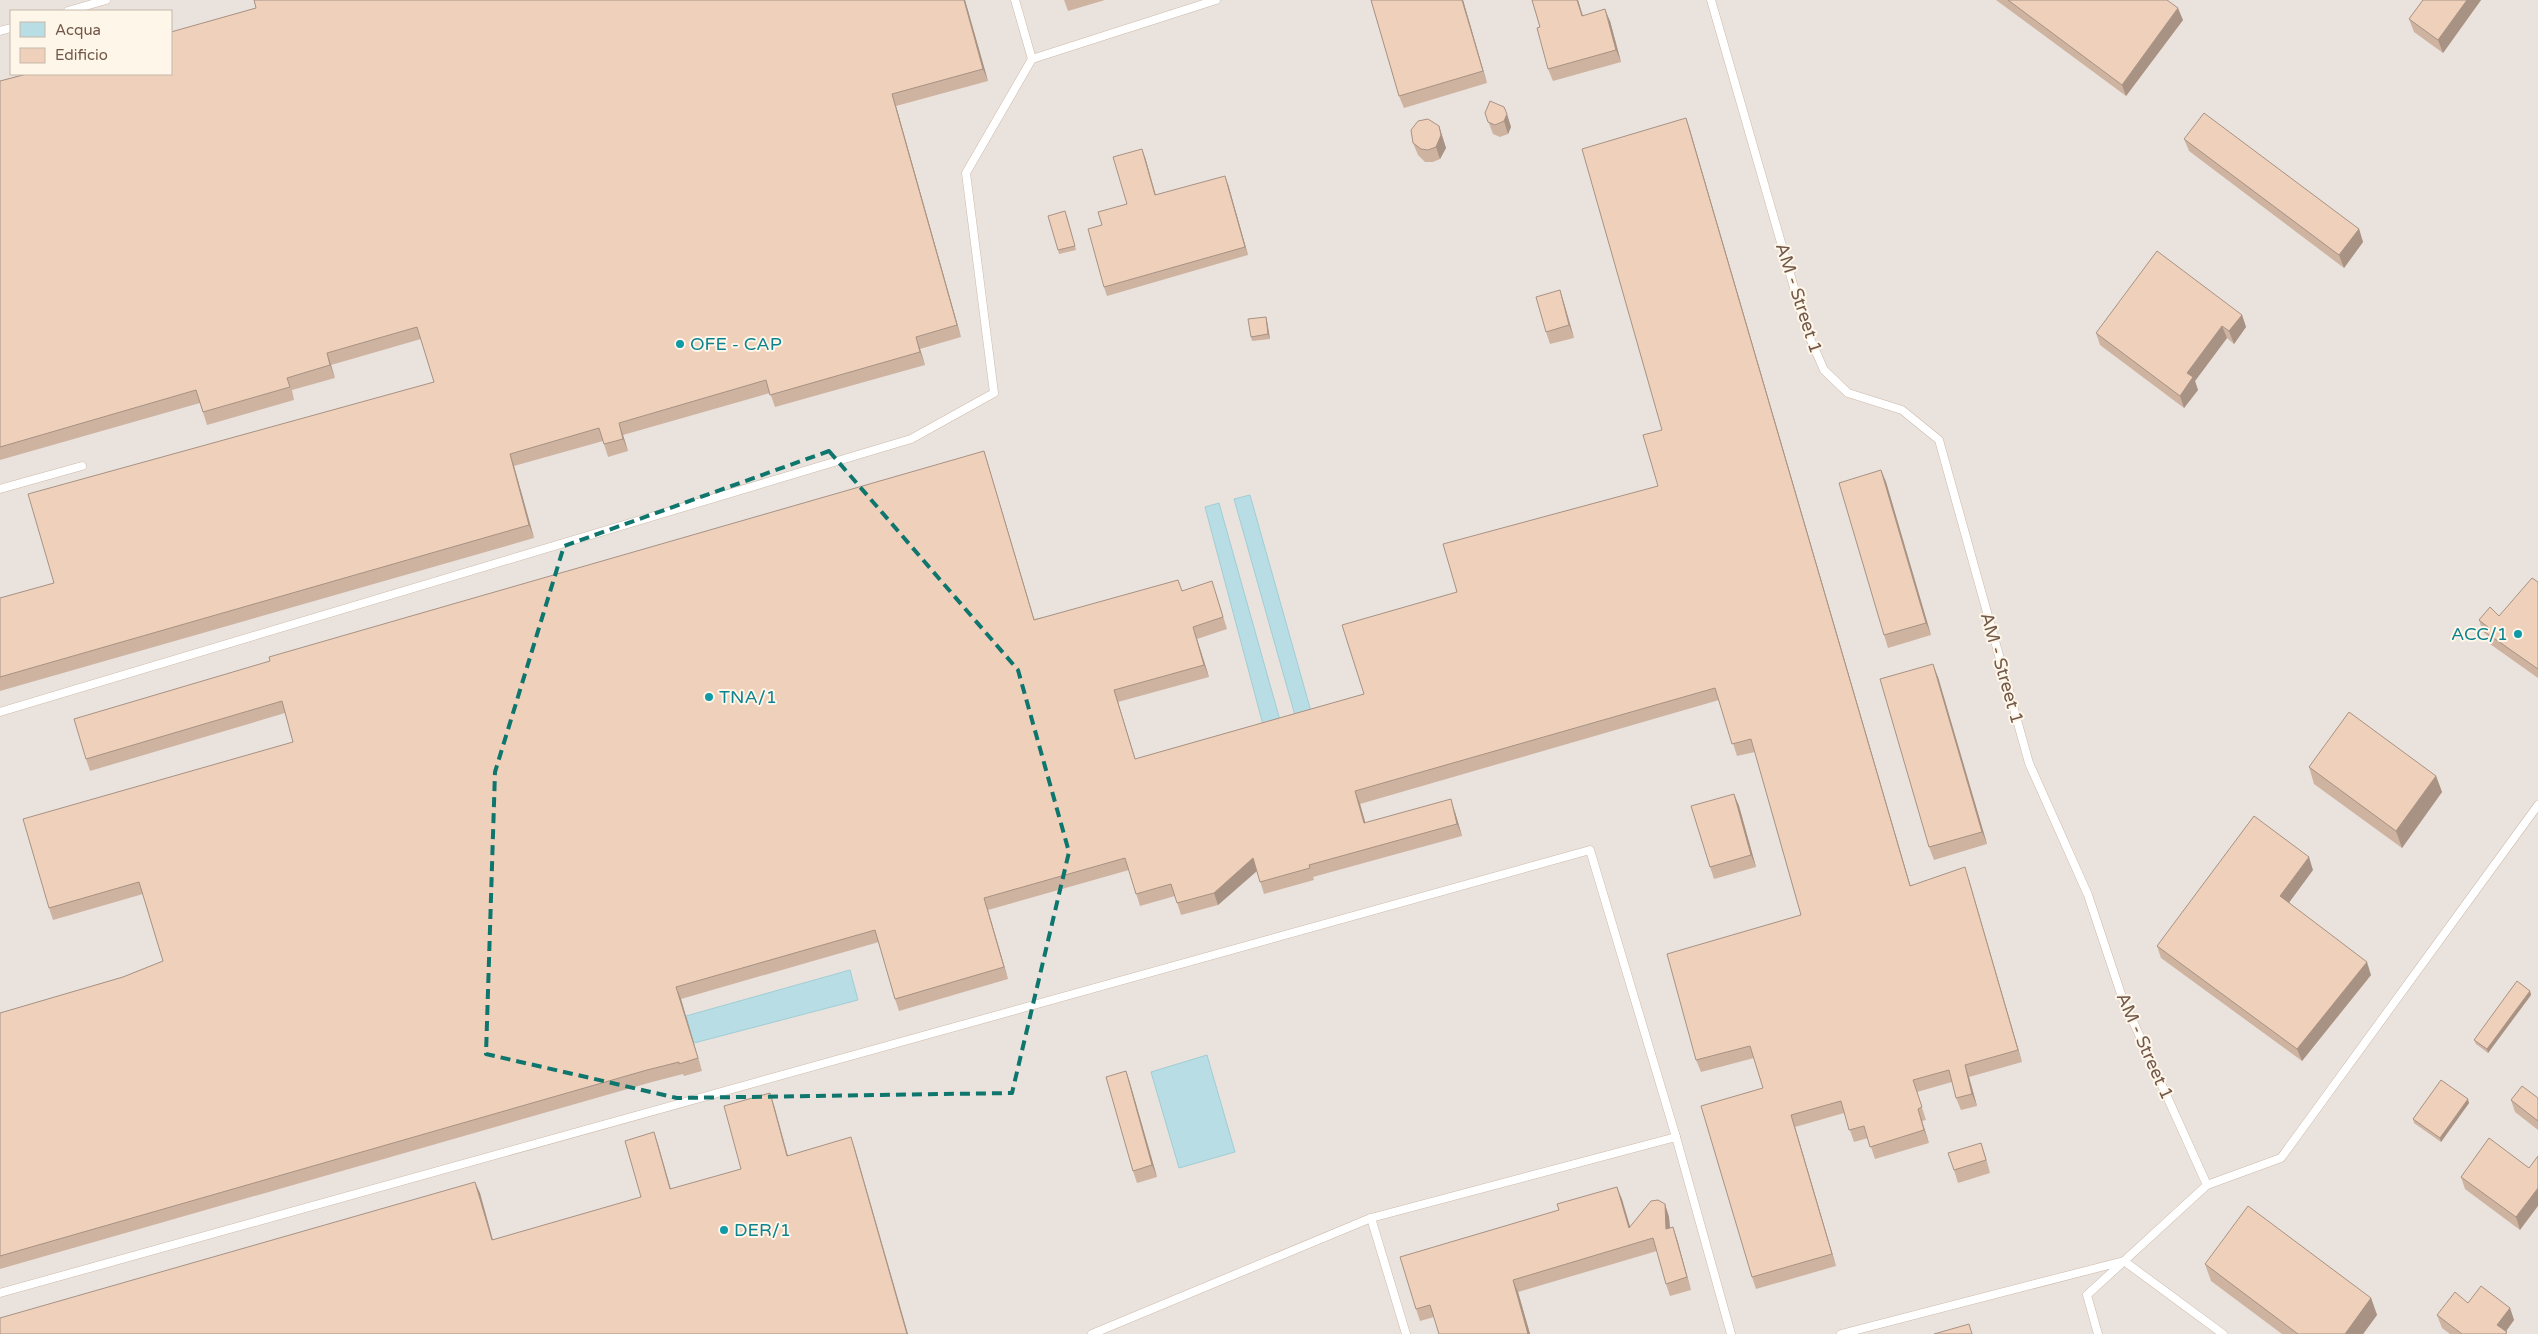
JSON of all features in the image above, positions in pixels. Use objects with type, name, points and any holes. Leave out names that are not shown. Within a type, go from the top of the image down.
[{"type":"lane","points":[[71,10],[106,0]]},
{"type":"lane","points":[[1015,0],[1032,60]]},
{"type":"lane","points":[[0,712],[911,439],[994,393],[966,173],[1032,60],[1216,0]]},
{"type":"lane","name":"AM - Street 1","points":[[1711,0],[1806,329],[1824,370],[1848,393],[1902,410],[1939,440],[2029,764],[2088,895],[2122,997],[2207,1186]]},
{"type":"lane","points":[[0,489],[82,466]]},
{"type":"lane","points":[[2098,1334],[2087,1295],[2207,1186],[2281,1158],[2538,805]]},
{"type":"lane","points":[[0,1293],[1590,850],[1676,1137],[1731,1334]]},
{"type":"lane","points":[[1092,1334],[1371,1218],[1676,1137]]},
{"type":"lane","points":[[1371,1218],[1406,1334]]},
{"type":"lane","points":[[1841,1334],[2124,1261]]},
{"type":"lane","points":[[2124,1261],[2224,1334]]},
{"type":"highlighted area","points":[[829,451],[1018,670],[1069,852],[1012,1093],[677,1098],[486,1054],[495,772],[564,546]]},
{"type":"shaded area","points":[[0,0],[2538,0],[2538,1334],[0,1334]]},
{"type":"water","points":[[1250,495],[1314,722],[1298,726],[1234,499]]},
{"type":"water","points":[[1219,503],[1283,731],[1266,736],[1205,507]]},
{"type":"water","points":[[850,970],[858,1000],[694,1043],[686,1016]]},
{"type":"water","points":[[1207,1055],[1235,1152],[1179,1168],[1151,1072]]},
{"type":"building","name":"OFE - CAP","points":[[254,0],[964,0],[983,69],[892,94],[957,325],[916,337],[920,352],[770,395],[766,380],[619,423],[623,439],[604,444],[599,428],[510,454],[529,525],[0,677],[0,598],[54,583],[28,494],[434,382],[417,327],[327,353],[330,365],[287,378],[290,387],[203,412],[196,390],[0,447],[0,81],[23,75],[172,75],[172,32],[256,8]]},
{"type":"building","points":[[1371,0],[1462,0],[1483,71],[1399,96]]},
{"type":"building","points":[[1532,0],[1577,0],[1582,16],[1605,9],[1616,50],[1548,69],[1537,28],[1540,27]]},
{"type":"building","points":[[2008,0],[2167,0],[2178,8],[2122,85]]},
{"type":"building","points":[[2423,0],[2467,0],[2438,40],[2409,19]]},
{"type":"building","points":[[1490,101],[1504,107],[1507,114],[1504,121],[1495,125],[1488,122],[1485,113]]},
{"type":"building","points":[[2204,113],[2359,229],[2339,255],[2184,139]]},
{"type":"building","name":"TNA/1","points":[[1686,118],[1910,886],[1965,867],[2018,1050],[1965,1065],[1972,1094],[1956,1098],[1949,1070],[1913,1080],[1922,1107],[1918,1109],[1924,1130],[1870,1147],[1864,1126],[1849,1130],[1841,1101],[1791,1115],[1832,1254],[1752,1277],[1701,1106],[1763,1088],[1750,1046],[1696,1060],[1667,954],[1801,915],[1751,739],[1732,744],[1715,688],[1355,791],[1364,823],[1451,799],[1457,824],[1309,865],[1310,868],[1260,882],[1253,858],[1214,893],[1177,903],[1171,884],[1136,894],[1125,858],[984,898],[1004,967],[895,999],[875,930],[676,987],[698,1058],[647,1070],[0,1256],[0,1013],[123,977],[163,961],[139,882],[49,908],[23,819],[293,742],[282,701],[86,759],[74,719],[270,661],[269,657],[984,451],[1034,620],[1178,580],[1182,591],[1212,581],[1223,617],[1193,627],[1204,665],[1114,690],[1135,759],[1364,694],[1342,625],[1457,592],[1443,544],[1658,486],[1643,435],[1662,430],[1582,149]]},
{"type":"building","points":[[1428,119],[1439,126],[1441,135],[1436,147],[1428,150],[1421,149],[1413,143],[1411,130],[1418,121]]},
{"type":"building","points":[[1142,149],[1155,195],[1225,176],[1245,247],[1104,287],[1088,229],[1102,225],[1098,212],[1127,204],[1113,157]]},
{"type":"building","points":[[1065,211],[1075,246],[1058,250],[1048,216]]},
{"type":"building","points":[[2157,251],[2242,315],[2229,331],[2222,326],[2187,373],[2193,377],[2180,396],[2096,333]]},
{"type":"building","points":[[1560,290],[1569,325],[1546,332],[1536,297]]},
{"type":"building","points":[[1266,317],[1268,334],[1251,337],[1248,319]]},
{"type":"building","points":[[1881,470],[1926,623],[1884,635],[1839,483]]},
{"type":"building","name":"ACC/1","points":[[2532,578],[2538,582],[2538,669],[2485,632],[2489,628],[2479,620],[2490,607],[2499,616]]},
{"type":"building","points":[[1933,664],[1982,832],[1929,847],[1880,679]]},
{"type":"building","points":[[2349,712],[2436,776],[2396,831],[2309,767]]},
{"type":"building","points":[[1734,794],[1751,855],[1710,867],[1691,806]]},
{"type":"building","points":[[2254,816],[2309,857],[2280,896],[2367,962],[2297,1049],[2157,946]]},
{"type":"building","points":[[2517,981],[2530,991],[2487,1049],[2474,1040]]},
{"type":"building","points":[[1126,1071],[1152,1165],[1133,1171],[1106,1077]]},
{"type":"building","points":[[2441,1080],[2468,1099],[2440,1138],[2413,1119]]},
{"type":"building","points":[[2522,1086],[2538,1098],[2538,1121],[2511,1100]]},
{"type":"building","name":"DER/1","points":[[770,1093],[787,1156],[851,1137],[907,1334],[0,1334],[0,1318],[475,1182],[492,1240],[641,1197],[625,1141],[654,1132],[670,1189],[741,1169],[724,1106]]},
{"type":"building","points":[[2489,1138],[2529,1168],[2538,1156],[2538,1188],[2516,1217],[2461,1177]]},
{"type":"building","points":[[1981,1143],[1986,1160],[1954,1170],[1948,1153]]},
{"type":"building","points":[[1617,1187],[1629,1228],[1651,1201],[1658,1200],[1665,1204],[1666,1229],[1673,1227],[1687,1277],[1666,1284],[1653,1238],[1513,1280],[1528,1334],[1439,1334],[1430,1305],[1416,1309],[1400,1257],[1559,1210],[1557,1204]]},
{"type":"building","points":[[2248,1206],[2371,1298],[2345,1334],[2298,1334],[2205,1264]]},
{"type":"building","points":[[2481,1286],[2510,1308],[2497,1325],[2507,1332],[2505,1334],[2462,1334],[2437,1315],[2455,1292],[2468,1303]]},
{"type":"building","points":[[1969,1324],[1972,1334],[1934,1334]]},
{"type":"place","name":"OFE - CAP","points":[[680,344]]},
{"type":"place","name":"ACC/1","points":[[2518,634]]},
{"type":"place","name":"TNA/1","points":[[709,697]]},
{"type":"place","name":"DER/1","points":[[724,1230]]}]
